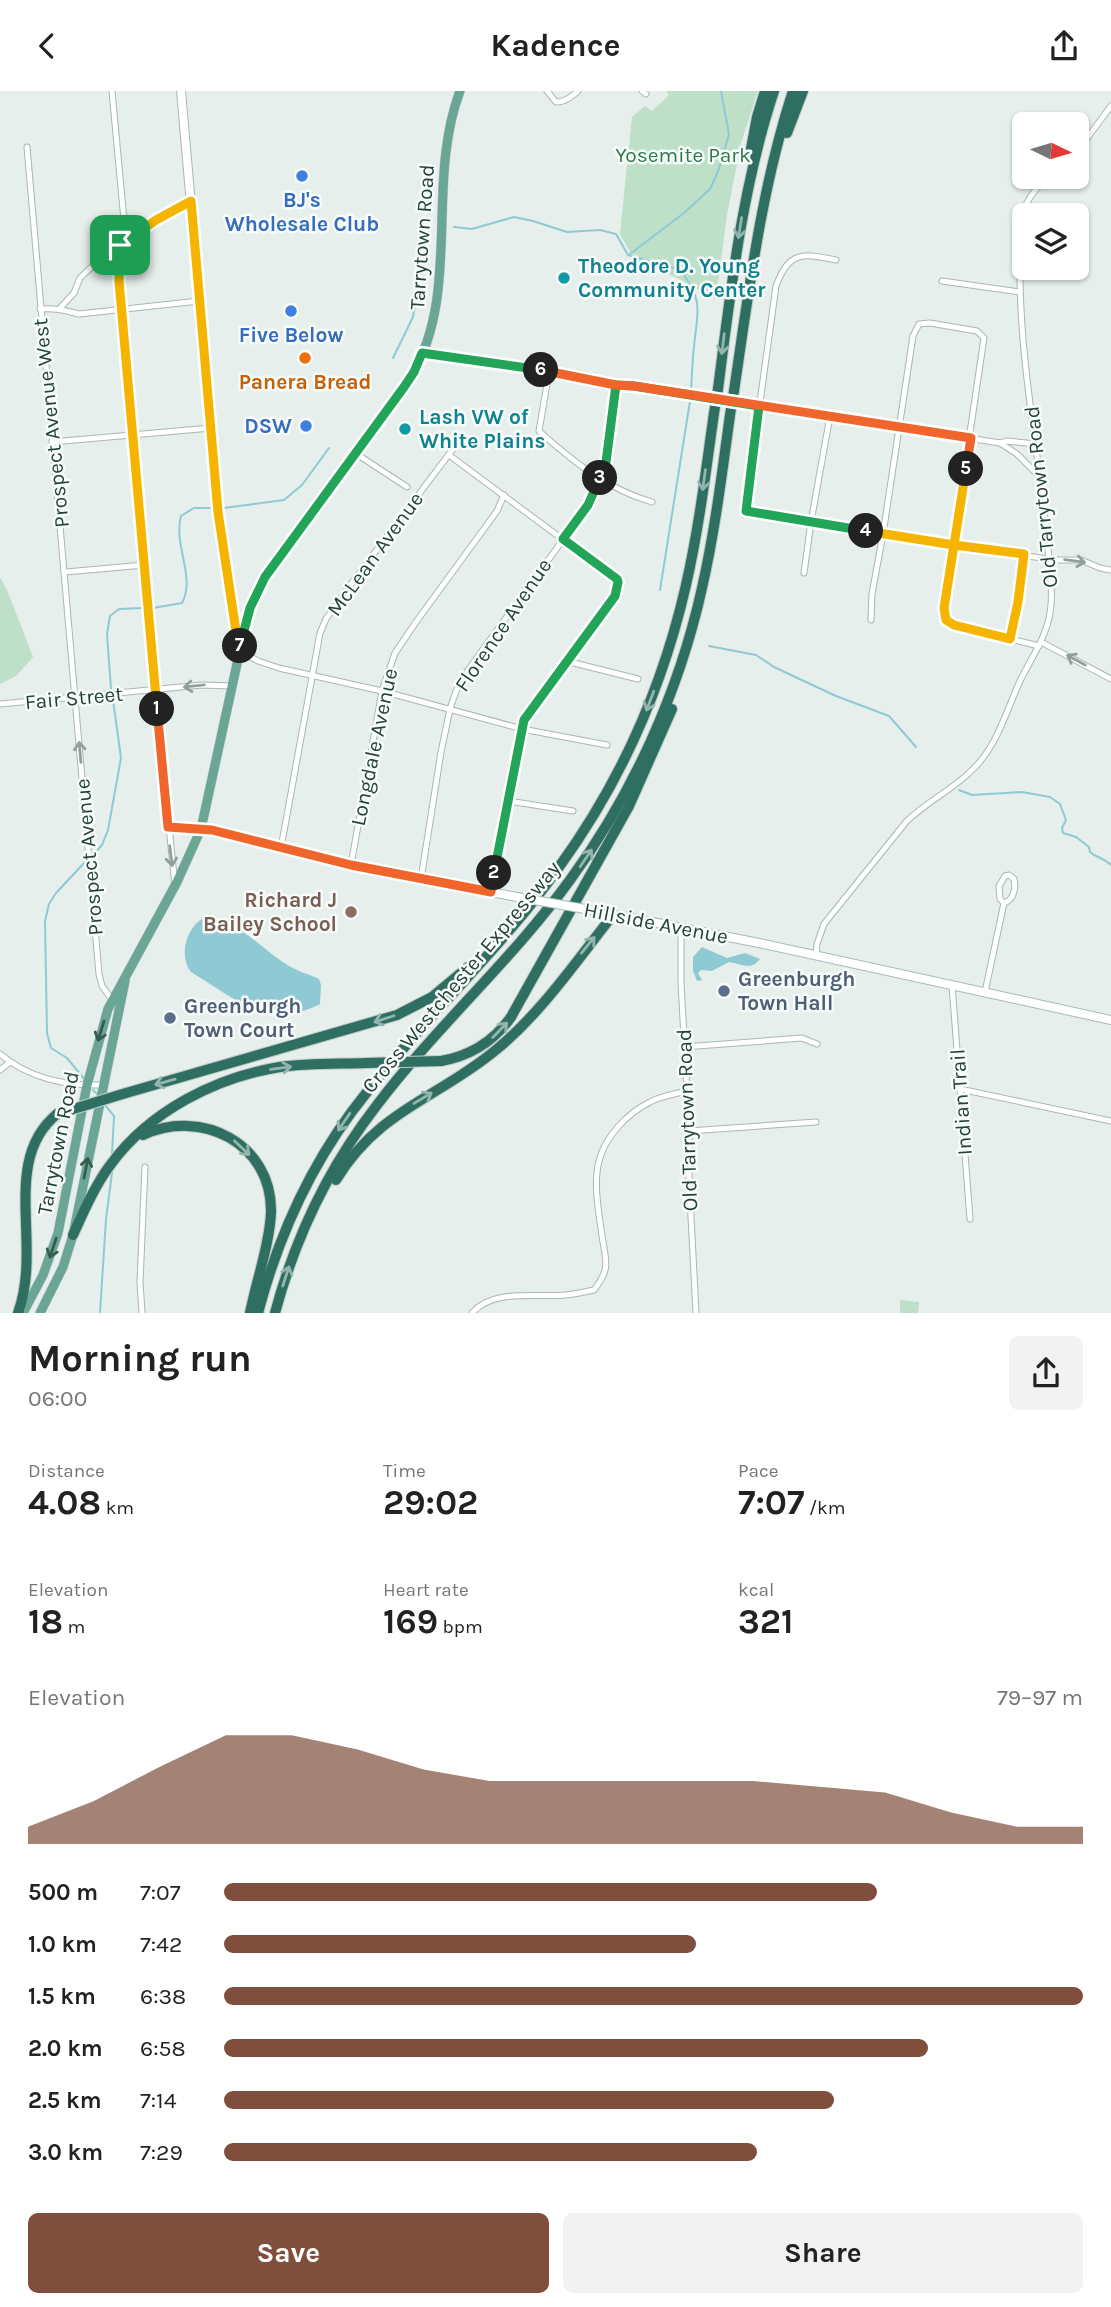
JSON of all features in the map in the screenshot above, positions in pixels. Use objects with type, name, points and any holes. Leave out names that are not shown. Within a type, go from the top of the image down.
[{"type":"highway","points":[[746,195],[753,133],[765,91]]},
{"type":"highway","name":"Cross Westchester Expressway","points":[[258,1313],[285,1233],[314,1170],[339,1130],[380,1075],[516,922],[558,869],[595,813],[627,754],[654,692],[675,629],[688,575],[746,195],[774,91]]},
{"type":"highway","name":"Cross Westchester Expressway","points":[[275,1313],[299,1239],[340,1158],[378,1103],[543,915],[597,841],[631,782],[660,720],[684,655],[711,545],[764,199],[793,91]]},
{"type":"highway","points":[[764,199],[803,91]]},
{"type":"highway","points":[[73,1235],[97,1185],[117,1157],[139,1133],[170,1110],[203,1091],[228,1080],[280,1067],[440,1061],[467,1054],[485,1044],[506,1024],[607,847],[649,765],[675,700],[688,655],[696,612]]},
{"type":"highway","points":[[299,1239],[341,1171],[363,1143],[397,1114],[476,1065],[506,1041],[536,1010],[613,915]]},
{"type":"highway","points":[[18,1154],[34,1131],[57,1114],[409,1010],[443,990],[516,922]]},
{"type":"highway","points":[[117,1157],[144,1134],[183,1124],[202,1126],[222,1133],[248,1153],[265,1181],[271,1213],[250,1313]]},
{"type":"highway","points":[[14,1214],[23,1278],[20,1313]]},
{"type":"main road","points":[[181,91],[218,512],[239,651]]},
{"type":"main road","name":"Tarrytown Road","points":[[20,1313],[37,1288],[55,1244],[87,1085],[111,1000],[125,980],[175,886],[201,829],[250,608],[265,577],[411,377],[422,353],[439,288],[444,164],[450,125],[460,91]]},
{"type":"main road","name":"Hillside Avenue","points":[[201,829],[351,865],[681,927],[1111,1020]]},
{"type":"main road","name":"Tarrytown Road","points":[[40,1313],[58,1278],[73,1235],[125,980]]},
{"type":"street","points":[[112,91],[125,230],[118,254],[122,309],[175,886]]},
{"type":"street","points":[[547,91],[556,101],[564,101],[578,91]]},
{"type":"street","points":[[1089,136],[1111,106]]},
{"type":"street","name":"Prospect Avenue West","points":[[27,147],[75,698]]},
{"type":"street","name":"Old Tarrytown Road","points":[[816,955],[824,924],[906,822],[970,773],[985,755],[997,737],[1021,678],[1047,627],[1052,602],[1049,559],[1022,335],[1020,292],[1021,219],[1037,189]]},
{"type":"street","points":[[61,307],[74,293],[80,278],[104,255],[156,220],[191,201]]},
{"type":"street","points":[[836,260],[797,257],[782,270],[776,286],[746,511],[1049,559],[1081,560],[1111,570]]},
{"type":"street","points":[[942,281],[1020,292]]},
{"type":"street","points":[[40,309],[61,307],[79,314],[199,301]]},
{"type":"street","points":[[871,620],[872,594],[916,327],[930,323],[977,331],[982,334],[984,348],[944,608],[946,620],[954,625],[1040,644],[1111,679]]},
{"type":"street","points":[[422,353],[1000,443],[1007,441],[1036,444]]},
{"type":"street","points":[[549,372],[539,431],[565,455],[616,489],[652,502]]},
{"type":"street","name":"Florence Avenue","points":[[421,879],[441,753],[456,691],[468,670],[588,505],[606,462],[616,385]]},
{"type":"street","points":[[804,573],[830,417]]},
{"type":"street","points":[[52,442],[211,428]]},
{"type":"street","name":"McLean Avenue","points":[[281,848],[317,643],[326,619],[462,437]]},
{"type":"street","points":[[1000,443],[1025,461],[1041,479]]},
{"type":"street","points":[[355,453],[407,487]]},
{"type":"street","points":[[449,455],[617,579],[615,596],[528,712],[522,729],[491,892]]},
{"type":"street","points":[[1025,461],[1038,459]]},
{"type":"street","name":"Longdale Avenue","points":[[351,865],[382,691],[395,653],[497,511],[504,495]]},
{"type":"street","points":[[1010,639],[1024,554]]},
{"type":"street","points":[[66,572],[144,565]]},
{"type":"street","points":[[239,651],[279,668],[382,691],[522,729],[607,745]]},
{"type":"street","points":[[566,661],[638,679]]},
{"type":"street","name":"Fair Street","points":[[0,704],[202,685],[232,686]]},
{"type":"street","name":"Prospect Avenue","points":[[75,698],[99,974],[102,986],[120,1009]]},
{"type":"street","points":[[508,801],[573,811]]},
{"type":"street","points":[[168,827],[201,829]]},
{"type":"street","points":[[1005,876],[1013,876],[1013,895],[1004,903],[1000,899],[1001,881],[1005,876]]},
{"type":"street","points":[[985,992],[1004,903]]},
{"type":"street","name":"Old Tarrytown Road","points":[[681,927],[695,1313]]},
{"type":"street","name":"Indian Trail","points":[[952,985],[970,1219]]},
{"type":"street","points":[[684,1047],[802,1038],[817,1044]]},
{"type":"street","points":[[0,1054],[31,1074],[87,1085],[102,1085]]},
{"type":"street","points":[[0,1070],[9,1062]]},
{"type":"street","points":[[960,1089],[1111,1121]]},
{"type":"street","points":[[472,1313],[478,1306],[499,1297],[567,1295],[594,1290],[605,1277],[607,1259],[596,1179],[599,1160],[609,1138],[626,1119],[650,1102],[687,1091]]},
{"type":"street","points":[[689,1131],[816,1122]]},
{"type":"street","points":[[142,1313],[140,1282],[145,1167]]},
{"type":"green space","name":"Yosemite Park","points":[[666,91],[758,91],[741,143],[727,215],[716,299],[640,262],[630,252],[620,234],[632,117],[645,106],[652,111],[669,95]]},
{"type":"green space","points":[[0,577],[33,657],[16,676],[0,684]]},
{"type":"green space","points":[[900,1300],[919,1302],[918,1313],[900,1313]]},
{"type":"water","points":[[204,918],[239,929],[289,966],[319,979],[320,1004],[284,1014],[268,1013],[237,1001],[191,972],[185,958],[186,942],[193,928]]},
{"type":"water","points":[[702,947],[727,958],[745,953],[760,959],[749,966],[729,962],[712,971],[701,970],[698,973],[702,980],[697,981],[693,971],[693,957]]},
{"type":"waterway","points":[[630,254],[684,213],[710,189],[729,134],[721,91]]},
{"type":"waterway","points":[[454,227],[472,229],[514,217],[567,232],[600,230],[616,234],[628,255],[680,270],[693,290],[698,307],[691,391]]},
{"type":"waterway","points":[[393,358],[413,317],[419,277],[419,231],[430,226]]},
{"type":"waterway","points":[[660,590],[690,401]]},
{"type":"waterway","points":[[224,508],[284,500],[302,485],[329,448]]},
{"type":"waterway","points":[[153,608],[182,603],[186,593],[186,572],[179,527],[181,516],[194,508],[213,508]]},
{"type":"waterway","points":[[111,689],[107,634],[110,616],[119,609],[143,608]]},
{"type":"waterway","points":[[709,646],[756,655],[774,667],[836,696],[889,716],[916,747]]},
{"type":"waterway","points":[[93,855],[102,845],[108,830],[121,758],[113,700]]},
{"type":"waterway","points":[[959,790],[972,795],[1022,792],[1050,797],[1060,804],[1066,820],[1063,833],[1076,837],[1089,847],[1090,852],[1111,865]]},
{"type":"waterway","points":[[85,1080],[67,1058],[51,1048],[47,1033],[45,921],[49,904],[56,893],[86,861]]},
{"type":"waterway","points":[[93,1090],[97,1094]]},
{"type":"waterway","points":[[105,1105],[114,1116],[112,1155]]},
{"type":"waterway","points":[[100,1313],[112,1173]]},
{"type":"place","name":"BJ's Wholesale Club","points":[[302,176]]},
{"type":"place","name":"Theodore D. Young Community Center","points":[[564,278]]},
{"type":"place","name":"Five Below","points":[[291,311]]},
{"type":"place","name":"Panera Bread","points":[[305,358]]},
{"type":"place","name":"DSW","points":[[306,426]]},
{"type":"place","name":"Lash VW of White Plains","points":[[405,429]]},
{"type":"place","name":"Richard J Bailey School","points":[[351,912]]},
{"type":"place","name":"Greenburgh Town Hall","points":[[724,991]]},
{"type":"place","name":"Greenburgh Town Court","points":[[170,1018]]},
{"type":"route","points":[[120,245],[119,281],[168,827],[212,830],[351,865],[491,892],[524,720],[615,596],[617,579],[563,539],[588,505],[599,484],[606,462],[616,385],[634,386],[759,406],[746,511],[954,545],[944,608],[946,620],[954,625],[1010,639],[1024,554],[954,545],[971,438],[759,406],[686,396],[616,385],[549,372],[422,353],[404,387],[265,577],[250,608],[239,651],[218,512],[191,201],[156,220],[120,245]]}]
